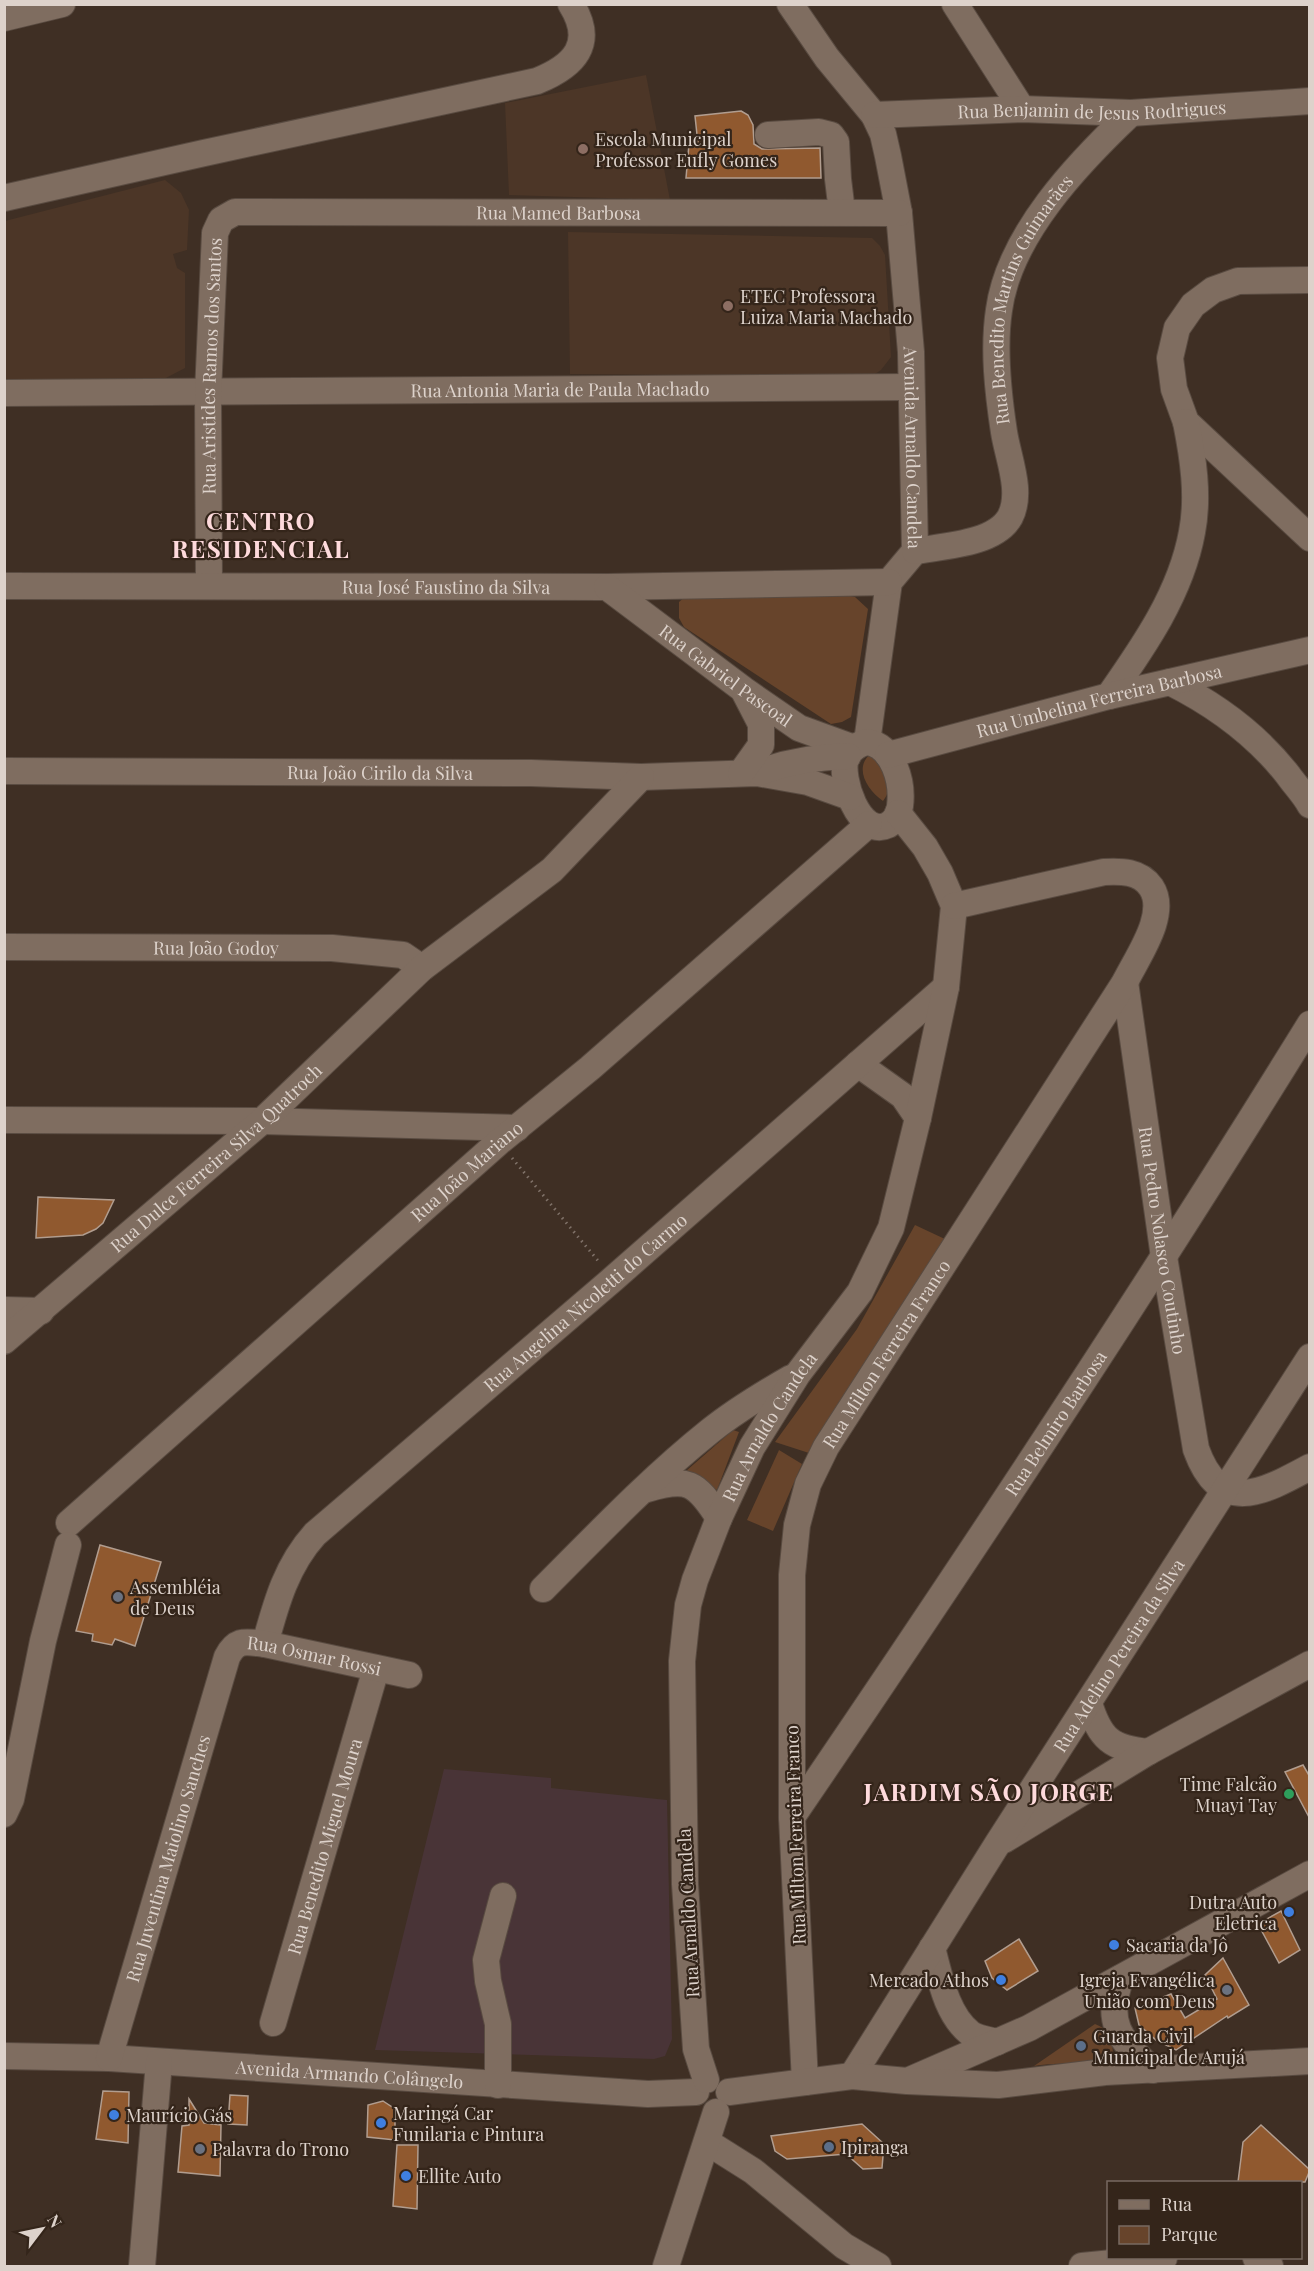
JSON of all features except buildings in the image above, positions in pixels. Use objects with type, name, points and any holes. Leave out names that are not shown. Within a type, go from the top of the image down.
[{"type":"street","points":[[4,18],[62,4]]},
{"type":"street","points":[[4,198],[526,84],[555,74],[571,62],[580,50],[583,32],[571,4]]},
{"type":"street","name":"Avenida Arnaldo Candela","points":[[790,4],[827,58],[874,115],[886,145],[899,213],[911,352],[915,551],[890,582]]},
{"type":"street","points":[[955,4],[1022,109]]},
{"type":"street","name":"Rua Benjamin de Jesus Rodrigues","points":[[874,115],[1022,109],[1131,113],[1310,101]]},
{"type":"street","name":"Rua Benedito Martins Guimarães","points":[[915,551],[991,535],[1005,525],[1011,515],[1015,501],[1014,483],[1004,432],[996,350],[999,309],[1007,277],[1019,248],[1047,206],[1097,145],[1131,113]]},
{"type":"street","points":[[768,135],[819,132],[831,135],[836,142],[842,212]]},
{"type":"street","name":"Rua Mamed Barbosa","points":[[221,220],[235,212],[899,213]]},
{"type":"street","name":"Rua Aristides Ramos dos Santos","points":[[208,585],[208,393],[215,233],[221,220]]},
{"type":"street","points":[[1109,696],[1146,643],[1174,590],[1193,531],[1195,493],[1192,454],[1186,422],[1174,389],[1170,358],[1177,328],[1193,305],[1213,290],[1238,281],[1310,280]]},
{"type":"street","name":"Rua Antonia Maria de Paula Machado","points":[[4,393],[911,387]]},
{"type":"street","points":[[1186,422],[1310,538]]},
{"type":"street","points":[[864,750],[896,771],[900,789],[898,813],[887,825],[877,828],[869,824],[856,810],[850,796],[845,769],[864,750],[890,582]]},
{"type":"street","name":"Rua José Faustino da Silva","points":[[4,586],[607,587],[890,582]]},
{"type":"street","name":"Rua Gabriel Pascoal","points":[[607,587],[744,690],[799,728],[864,750]]},
{"type":"street","name":"Rua Umbelina Ferreira Barbosa","points":[[864,750],[1310,650]]},
{"type":"street","points":[[1170,682],[1206,700],[1244,729],[1273,756],[1310,806]]},
{"type":"street","points":[[744,690],[761,724],[761,745],[749,773]]},
{"type":"street","name":"Rua João Cirilo da Silva","points":[[749,773],[799,760],[864,750]]},
{"type":"street","name":"Rua João Cirilo da Silva","points":[[4,771],[519,773],[641,777],[749,773],[808,782],[850,796]]},
{"type":"street","name":"Rua Dulce Ferreira Silva Quatroch","points":[[4,1341],[262,1121],[422,968],[552,870],[641,777]]},
{"type":"street","name":"Rua Arnaldo Candela","points":[[712,2094],[696,2049],[685,1884],[681,1661],[688,1605],[719,1518],[752,1447],[797,1375],[860,1292],[891,1228],[918,1118],[946,987],[954,906],[925,847],[898,813]]},
{"type":"street","name":"Rua João Mariano","points":[[4,1814],[11,1799],[43,1641],[69,1534],[508,1135],[806,882],[869,824]]},
{"type":"street","name":"Rua Milton Ferreira Franco","points":[[805,2082],[792,1817],[792,1575],[797,1525],[808,1484],[826,1446],[1125,982],[1154,924],[1158,909],[1155,894],[1148,883],[1134,874],[1123,871],[1104,872],[954,906]]},
{"type":"street","name":"Rua João Godoy","points":[[4,947],[332,948],[403,955],[422,968]]},
{"type":"street","name":"Rua Pedro Nolasco Coutinho","points":[[1125,982],[1164,1257],[1196,1449],[1202,1465],[1224,1489]]},
{"type":"street","name":"Rua Angelina Nicoletti do Carmo","points":[[265,1644],[282,1588],[292,1564],[301,1549],[315,1534],[613,1279],[946,987]]},
{"type":"street","name":"Rua Belmiro Barbosa","points":[[792,1817],[953,1579],[1164,1257],[1310,1024]]},
{"type":"street","points":[[858,1064],[903,1096],[918,1118]]},
{"type":"street","points":[[4,1120],[262,1121],[508,1135]]},
{"type":"street","points":[[4,1310],[41,1311]]},
{"type":"street","name":"Rua Adelino Pereira da Silva","points":[[852,2076],[998,1843],[1310,1357]]},
{"type":"street","points":[[543,1589],[643,1490],[710,1431],[753,1400],[797,1375]]},
{"type":"street","points":[[1224,1489],[1232,1493],[1247,1494],[1264,1490],[1310,1467]]},
{"type":"street","points":[[643,1490],[670,1482],[684,1483],[697,1489],[719,1518]]},
{"type":"street","name":"Rua Osmar Rossi","points":[[227,1657],[232,1647],[238,1643],[265,1644],[376,1670],[409,1675]]},
{"type":"street","name":"Rua Juventina Maiolino Sanches","points":[[109,2058],[227,1657]]},
{"type":"street","points":[[998,1843],[1148,1752],[1310,1664]]},
{"type":"street","name":"Rua Benedito Miguel Moura","points":[[273,2023],[376,1670]]},
{"type":"street","points":[[1089,1703],[1095,1725],[1105,1738],[1125,1749],[1148,1752]]},
{"type":"street","points":[[907,2081],[1029,2028],[1310,1874]]},
{"type":"street","points":[[498,2085],[498,2024],[488,1981],[486,1960],[502,1896]]},
{"type":"street","points":[[932,1948],[945,1995],[954,2014],[971,2034],[997,2042]]},
{"type":"street","points":[[1121,1978],[1115,1994],[1113,2009],[1117,2027],[1125,2043],[1153,2070]]},
{"type":"street","name":"Avenida Armando Colângelo","points":[[4,2056],[109,2058],[648,2094],[712,2094],[852,2076],[999,2085],[1105,2072],[1310,2061]]},
{"type":"street","points":[[142,2266],[159,2062]]},
{"type":"street","points":[[666,2266],[707,2142],[712,2094]]},
{"type":"street","points":[[707,2142],[753,2171],[844,2246],[878,2266]]},
{"type":"street","points":[[1082,2266],[1154,2259]]},
{"type":"path","points":[[508,1135],[613,1279]]},
{"type":"shaded area","name":"Escola Municipal Professor Eufly Gomes","points":[[646,75],[670,200],[509,195],[505,103]]},
{"type":"shaded area","points":[[165,180],[181,193],[189,210],[187,250],[173,254],[177,268],[185,273],[185,368],[162,380],[5,381],[5,221]]},
{"type":"shaded area","name":"ETEC Professora Luiza Maria Machado","points":[[568,232],[872,238],[885,255],[891,357],[881,370],[872,376],[570,374]]},
{"type":"shaded area","points":[[444,1769],[551,1778],[551,1788],[667,1800],[672,2039],[665,2056],[654,2059],[375,2050]]},
{"type":"green space","points":[[687,595],[846,595],[855,597],[868,609],[851,717],[831,724],[684,627],[679,618],[679,602]]},
{"type":"green space","points":[[873,752],[888,775],[889,788],[883,801],[872,791],[864,778],[863,764]]},
{"type":"green space","points":[[915,1225],[947,1240],[809,1453],[775,1442],[857,1329]]},
{"type":"green space","points":[[733,1430],[739,1432],[717,1490],[686,1471]]},
{"type":"green space","points":[[779,1450],[802,1464],[773,1531],[747,1520]]},
{"type":"green space","points":[[1095,2024],[1108,2033],[1113,2057],[1104,2060],[1034,2066]]},
{"type":"place","name":"Escola Municipal Professor Eufly Gomes","points":[[583,149]]},
{"type":"place","name":"ETEC Professora Luiza Maria Machado","points":[[728,306]]},
{"type":"place","name":"Assembléia de Deus","points":[[118,1597]]},
{"type":"place","name":"Time Falcão Muayi Tay","points":[[1289,1794]]},
{"type":"place","name":"Dutra Auto Eletrica","points":[[1289,1912]]},
{"type":"place","name":"Sacaria da Jô","points":[[1114,1945]]},
{"type":"place","name":"Mercado Athos","points":[[1001,1980]]},
{"type":"place","name":"Igreja Evangélica União com Deus","points":[[1227,1990]]},
{"type":"place","name":"Guarda Civil Municipal de Arujá","points":[[1081,2046]]},
{"type":"place","name":"Maurício Gás","points":[[114,2115]]},
{"type":"place","name":"Maringá Car Funilaria e Pintura","points":[[381,2123]]},
{"type":"place","name":"Ipiranga","points":[[829,2147]]},
{"type":"place","name":"Palavra do Trono","points":[[200,2149]]},
{"type":"place","name":"Ellite Auto","points":[[406,2176]]},
{"type":"district","name":"CENTRO RESIDENCIAL","points":[[261,534]]},
{"type":"district","name":"JARDIM SÃO JORGE","points":[[989,1791]]}]
